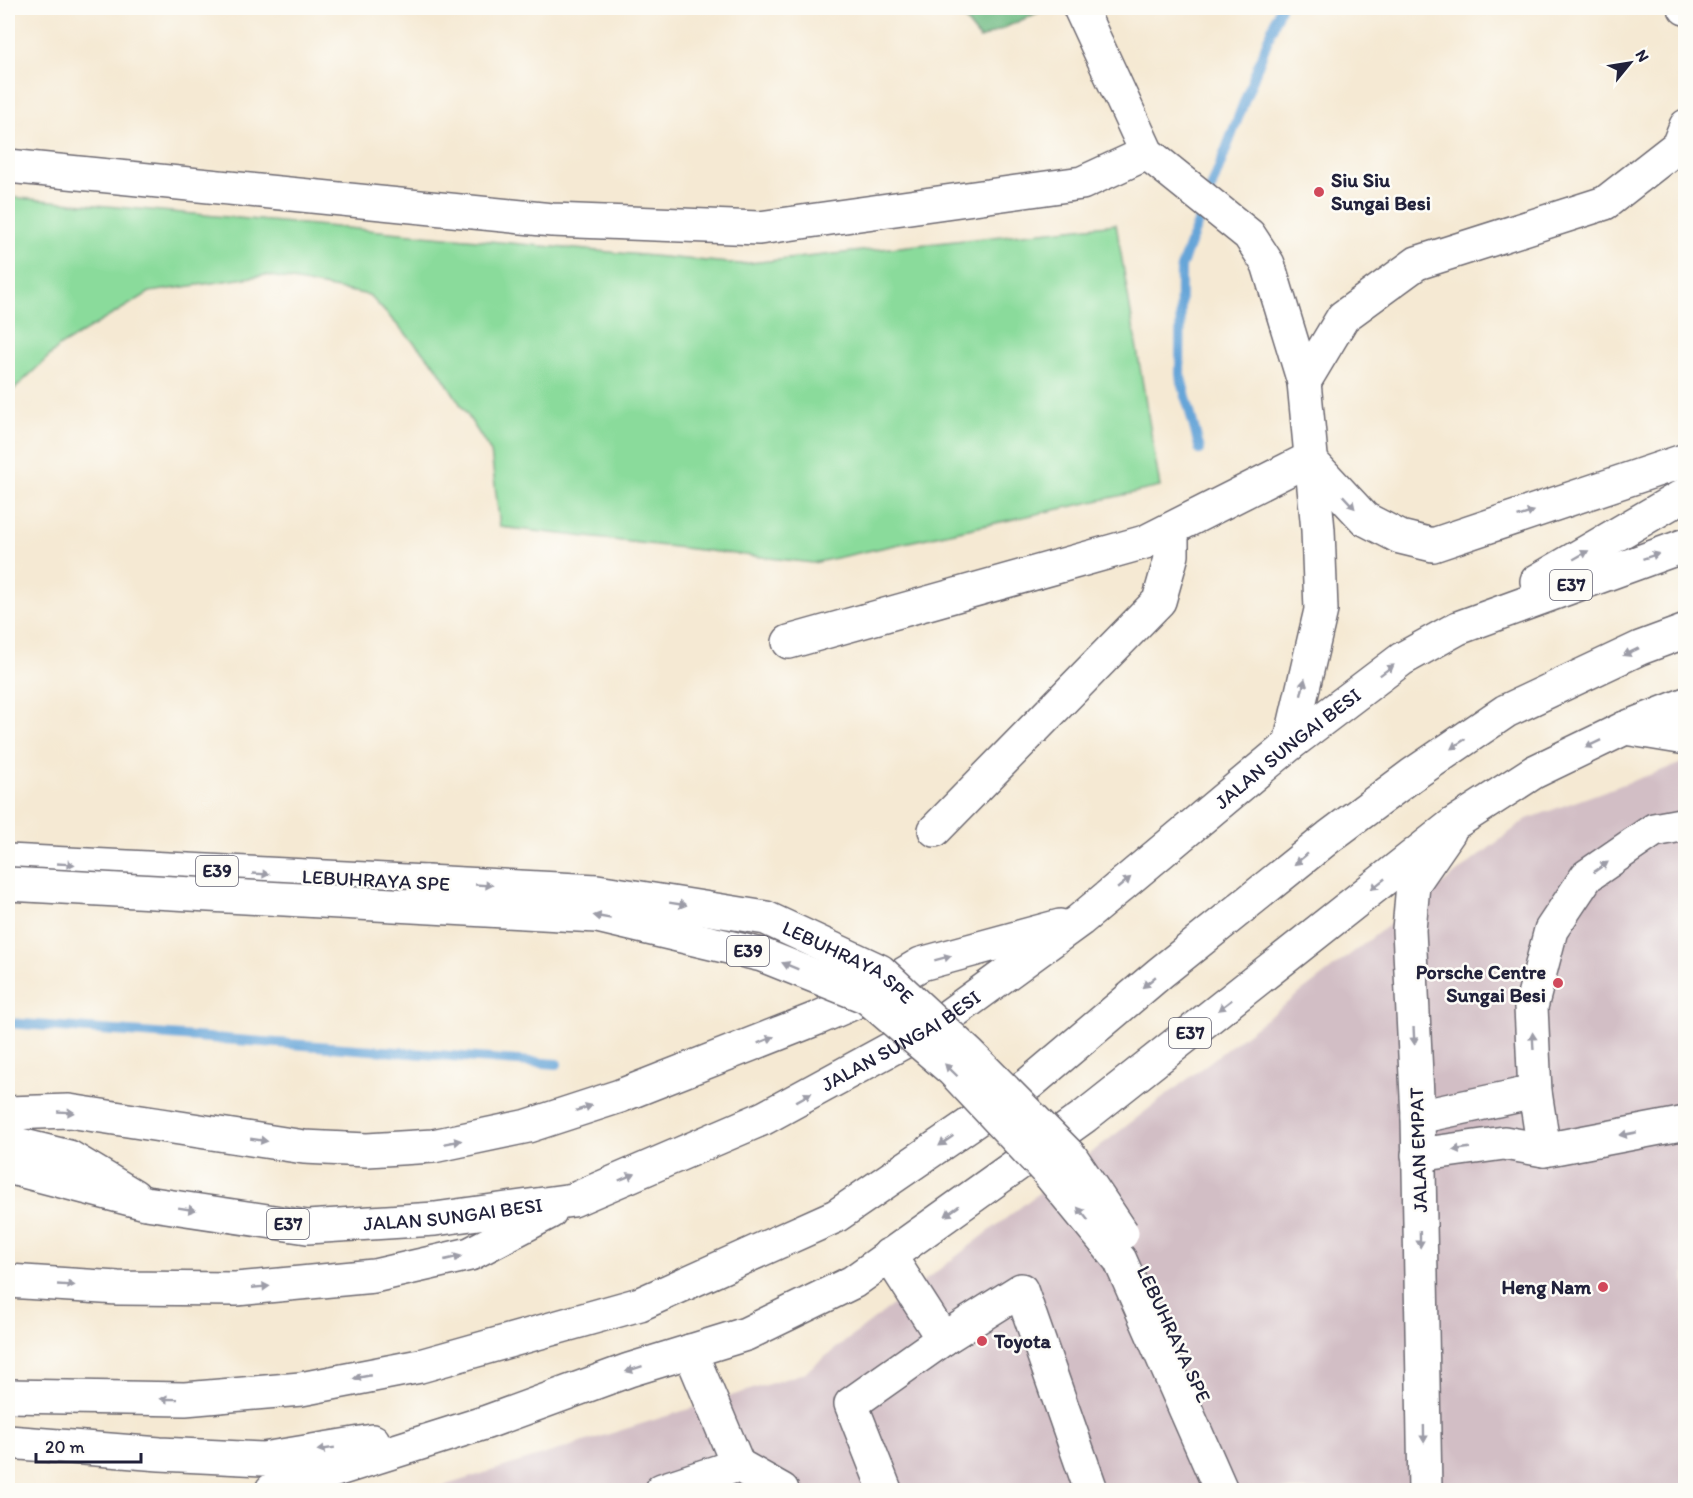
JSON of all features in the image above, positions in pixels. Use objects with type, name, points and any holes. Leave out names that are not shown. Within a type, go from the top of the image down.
[{"type":"main road","points":[[1080,8],[1147,153],[1249,235],[1268,264],[1304,382],[1309,459],[1318,530],[1321,610],[1290,744]]},
{"type":"main road","points":[[1304,382],[1343,317],[1417,263],[1605,203],[1678,146],[1686,126]]},
{"type":"main road","points":[[8,166],[552,220],[759,228],[1082,183],[1147,153]]},
{"type":"main road","points":[[1309,459],[1365,519],[1400,537],[1433,545],[1686,460]]},
{"type":"main road","points":[[789,642],[1145,542],[1309,459]]},
{"type":"main road","points":[[1458,628],[1686,494]]},
{"type":"main road","points":[[934,830],[1159,602],[1172,555],[1172,529]]},
{"type":"main road","name":"JALAN SUNGAI BESI","points":[[8,1167],[146,1203],[307,1227],[435,1219],[573,1200],[764,1118],[940,1023],[1080,920],[1290,744],[1402,659],[1458,628],[1686,545]]},
{"type":"main road","points":[[8,1396],[185,1400],[301,1389],[420,1366],[640,1304],[825,1221],[1030,1083],[1160,973],[1329,837],[1412,775],[1506,711],[1640,648],[1686,631]]},
{"type":"main road","name":"E37","points":[[8,1442],[160,1454],[263,1459],[487,1422],[629,1370],[746,1334],[853,1281],[1085,1116],[1455,823],[1534,772],[1625,728],[1686,704]]},
{"type":"main road","points":[[1625,728],[1686,738]]},
{"type":"main road","name":"JALAN EMPAT","points":[[1425,1491],[1418,1117],[1408,930],[1413,884],[1455,823]]},
{"type":"main road","points":[[1544,1150],[1535,1092],[1531,1007],[1551,930],[1587,876],[1654,830],[1686,824]]},
{"type":"main road","name":"LEBUHRAYA SPE","points":[[8,861],[597,891],[766,918],[880,971],[970,1055],[1071,1157],[1138,1257],[1208,1404],[1243,1491]]},
{"type":"main road","name":"LEBUHRAYA SPE","points":[[8,884],[597,916],[762,955],[867,997],[960,1079],[1047,1171],[1120,1260],[1221,1491]]},
{"type":"main road","points":[[8,1113],[69,1111],[304,1147],[366,1150],[433,1146],[528,1126],[620,1096],[796,1028],[862,999],[921,964],[1080,920]]},
{"type":"main road","points":[[1418,1117],[1535,1092]]},
{"type":"main road","points":[[1418,1155],[1504,1143],[1544,1150],[1686,1123]]},
{"type":"main road","points":[[8,1142],[69,1157],[146,1203]]},
{"type":"main road","points":[[8,1281],[118,1288],[236,1289],[374,1276],[470,1254],[573,1200]]},
{"type":"main road","points":[[890,1255],[943,1339]]},
{"type":"main road","points":[[885,1491],[851,1404],[943,1339],[1021,1290],[1091,1491]]},
{"type":"main road","points":[[690,1351],[738,1465],[782,1491]]},
{"type":"main road","points":[[272,1491],[487,1422]]},
{"type":"main road","points":[[662,1491],[738,1465]]},
{"type":"shaded area","points":[[1685,762],[1685,1490],[430,1490],[804,1373],[1527,819]]},
{"type":"green space","points":[[955,8],[1048,8],[980,39]]},
{"type":"green space","points":[[8,197],[740,264],[1116,224],[1160,487],[813,563],[500,527],[491,452],[436,366],[369,295],[266,275],[150,292],[60,346],[8,395]]},
{"type":"waterway","points":[[1200,450],[1180,374],[1181,267],[1280,8]]},
{"type":"waterway","points":[[8,1023],[557,1064]]},
{"type":"place","name":"Siu Siu Sungai Besi","points":[[1319,192]]},
{"type":"place","name":"Porsche Centre Sungai Besi","points":[[1558,983]]},
{"type":"place","name":"Heng Nam","points":[[1603,1287]]},
{"type":"place","name":"Toyota","points":[[982,1341]]}]
